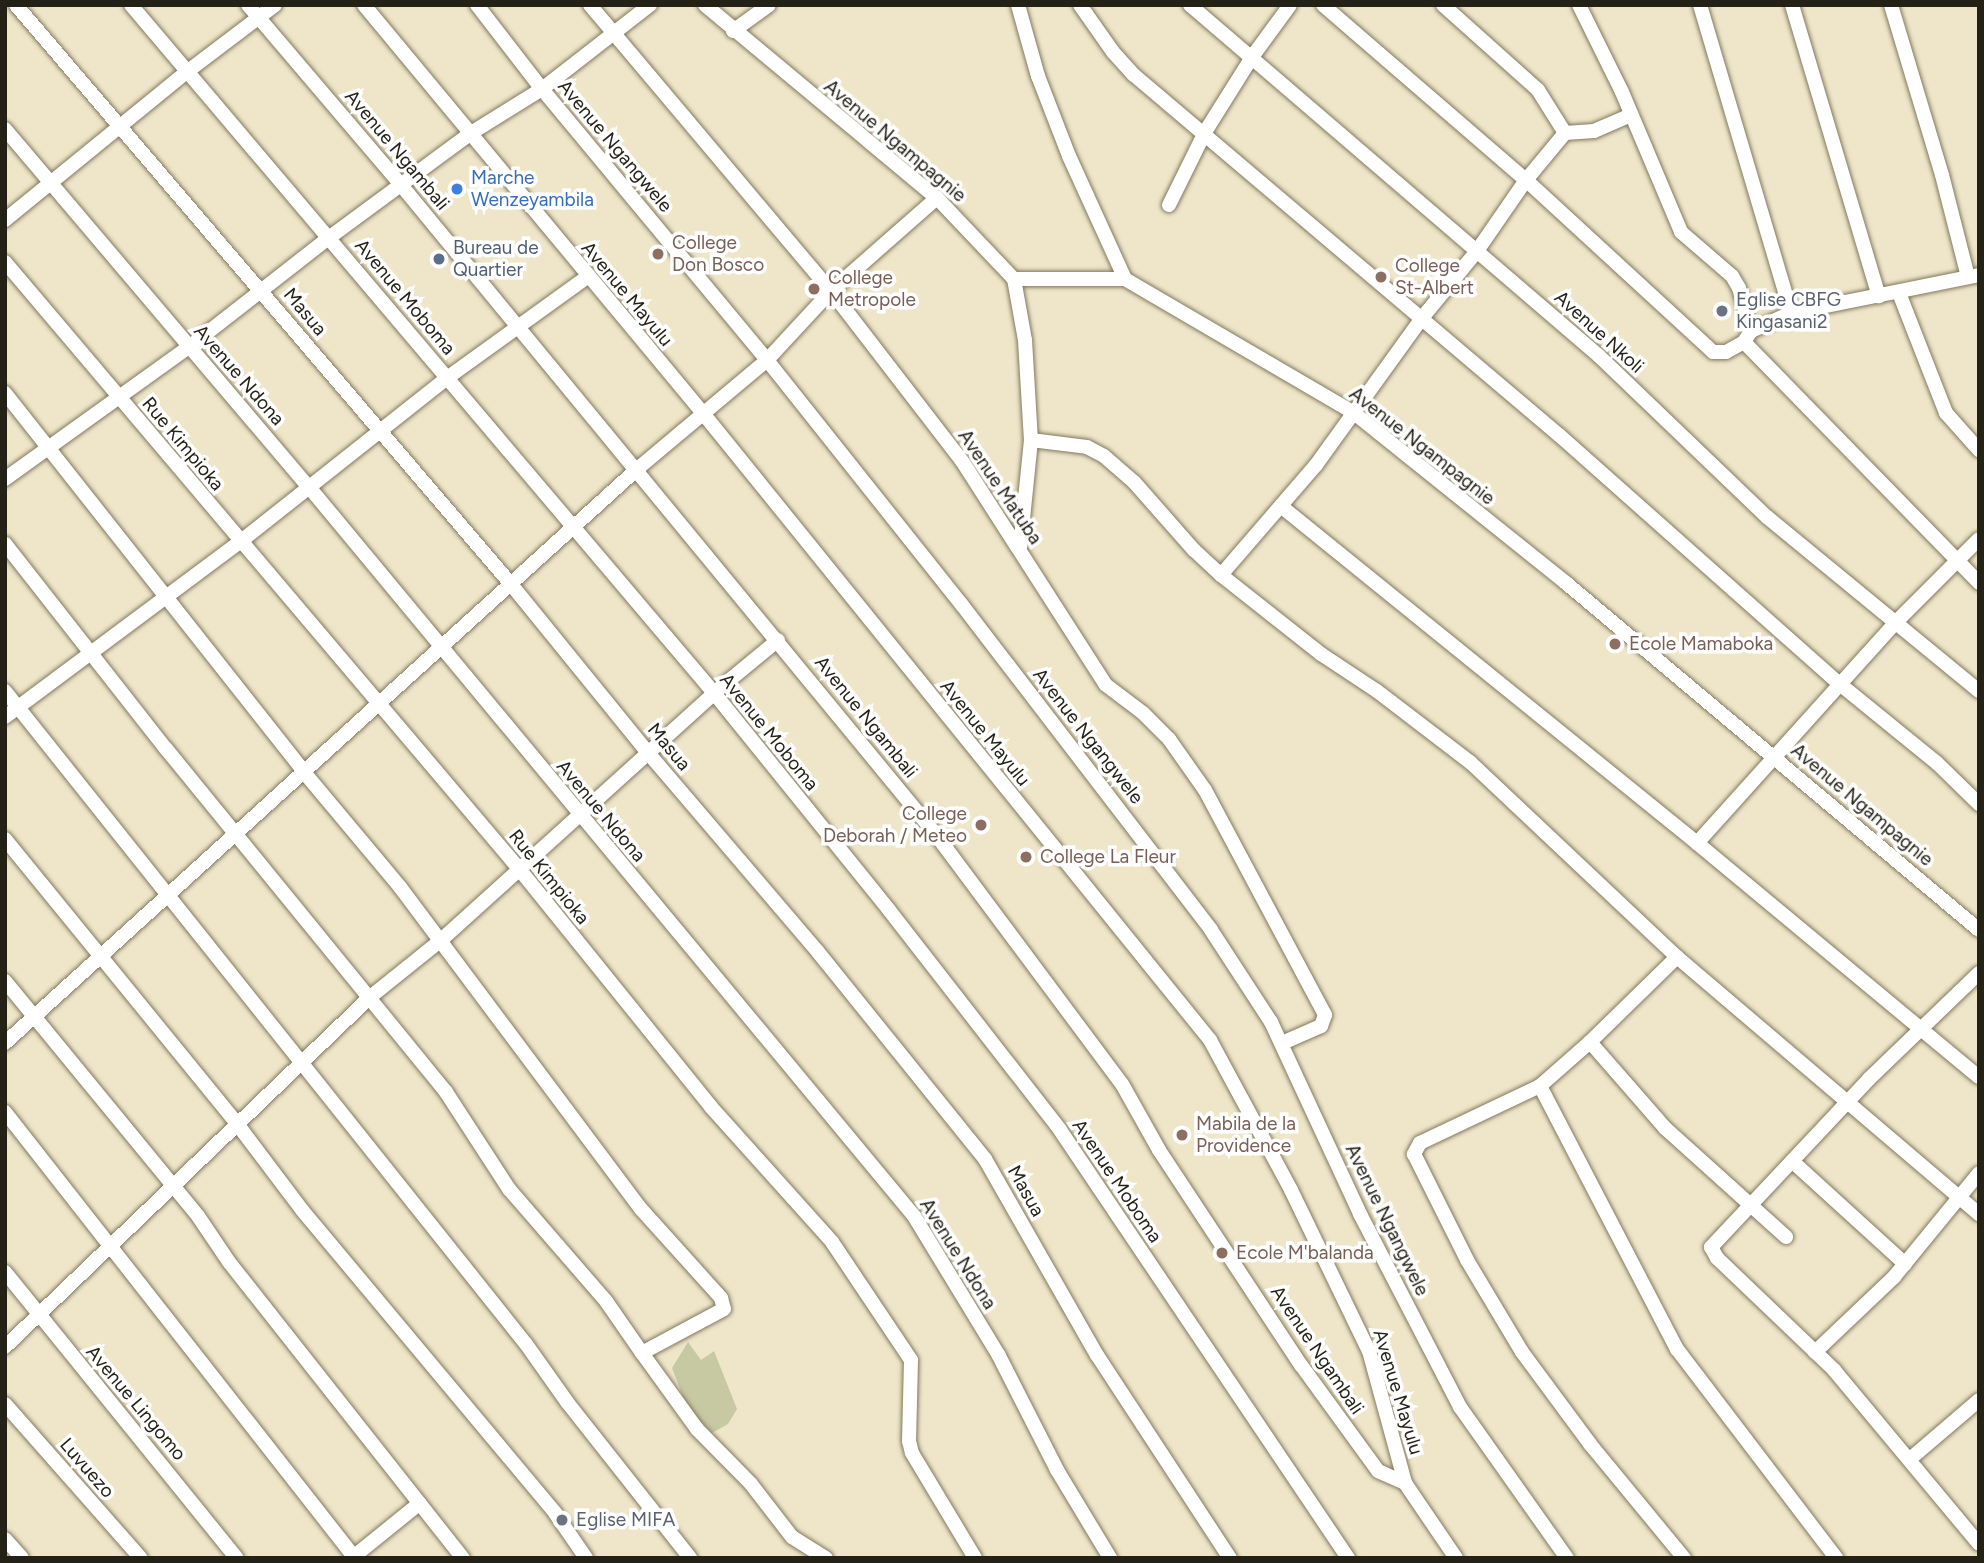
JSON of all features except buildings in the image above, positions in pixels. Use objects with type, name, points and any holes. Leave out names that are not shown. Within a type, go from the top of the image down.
[{"type":"street","points":[[5,9],[10,5]]},
{"type":"street","name":"Masua","points":[[16,5],[510,583],[649,754],[818,952],[985,1159],[1097,1355],[1230,1558]]},
{"type":"street","name":"Avenue Moboma","points":[[131,5],[714,693],[890,910],[1060,1130],[1348,1558]]},
{"type":"street","name":"Avenue Ngambali","points":[[248,5],[401,185],[937,836],[1122,1084],[1159,1150],[1301,1365],[1378,1471],[1405,1483]]},
{"type":"street","points":[[5,220],[188,71],[275,5]]},
{"type":"street","name":"Avenue Mayulu","points":[[364,5],[587,277],[702,412],[1210,1040],[1285,1178],[1369,1351],[1405,1483],[1456,1558]]},
{"type":"street","name":"Avenue Ngangwele","points":[[477,5],[542,89],[767,360],[1211,930],[1282,1043],[1360,1214],[1461,1407],[1567,1558]]},
{"type":"street","name":"Avenue Matuba","points":[[590,5],[831,290],[962,461],[1110,691],[1143,713],[1169,739],[1205,790],[1245,860],[1325,1015],[1324,1023],[1282,1043]]},
{"type":"street","points":[[5,480],[263,292],[330,237],[471,133],[542,89],[650,5]]},
{"type":"street","name":"Avenue Ngampagnie","points":[[705,5],[733,32],[937,198],[1014,279]]},
{"type":"street","points":[[733,32],[769,5]]},
{"type":"street","points":[[1018,5],[1038,76],[1125,279],[1014,279],[1026,340],[1031,440],[1020,548]]},
{"type":"street","points":[[1080,5],[1113,52],[1134,75],[1205,132],[1422,318],[1841,685],[1900,731],[1979,804]]},
{"type":"street","name":"Avenue Nkoli","points":[[1190,5],[1599,356],[1767,517],[1979,691]]},
{"type":"street","points":[[1169,205],[1205,132],[1252,57],[1290,5]]},
{"type":"street","points":[[1322,5],[1526,180],[1713,352],[1726,352],[1791,313],[1973,276],[1891,5]]},
{"type":"street","points":[[1443,5],[1538,90],[1565,133]]},
{"type":"street","points":[[1579,5],[1631,115],[1681,232],[1732,276],[1739,288],[1747,337],[1979,583]]},
{"type":"street","points":[[1700,5],[1791,313]]},
{"type":"street","points":[[1792,5],[1879,296]]},
{"type":"street","points":[[1565,133],[1594,131],[1631,115]]},
{"type":"street","name":"Avenue Ndona","points":[[5,129],[309,487],[914,1216],[999,1356],[1057,1470],[1110,1558]]},
{"type":"street","points":[[1221,575],[1282,507],[1422,318],[1477,251],[1526,180],[1562,141],[1565,133]]},
{"type":"street","points":[[5,1043],[636,470],[767,360],[831,290],[937,198]]},
{"type":"street","name":"Rue Kimpioka","points":[[5,262],[520,870],[711,1108],[832,1242],[911,1360],[909,1441],[912,1453],[975,1558]]},
{"type":"street","points":[[5,717],[240,542],[447,378],[587,277]]},
{"type":"street","name":"Avenue Ngampagnie","points":[[1125,279],[1354,413],[1776,757],[1979,930]]},
{"type":"street","points":[[1899,293],[1946,412],[1979,450]]},
{"type":"street","points":[[5,393],[303,771],[400,887],[640,1209],[724,1302],[724,1309],[642,1353]]},
{"type":"street","points":[[1031,440],[1087,447],[1104,456],[1221,575],[1321,654],[1377,691],[1470,762],[1677,957],[1847,1103],[1960,1195],[1979,1214]]},
{"type":"street","points":[[1282,507],[1698,843],[1979,1077]]},
{"type":"street","points":[[1698,843],[1896,622],[1959,562],[1979,539]]},
{"type":"street","points":[[5,544],[446,1093],[509,1189],[606,1301],[683,1411],[727,1462],[751,1484],[792,1537],[827,1558]]},
{"type":"street","points":[[5,1346],[369,998],[440,942],[714,693],[778,640]]},
{"type":"street","points":[[5,691],[526,1344],[567,1402],[690,1558]]},
{"type":"street","points":[[5,839],[238,1125],[302,1210],[555,1513],[586,1558]]},
{"type":"street","points":[[1677,957],[1541,1086],[1420,1143],[1414,1154],[1466,1260],[1522,1352],[1590,1444],[1684,1558]]},
{"type":"street","points":[[1979,973],[1920,1028],[1714,1241],[1713,1253],[1815,1352],[1910,1459],[1979,1544]]},
{"type":"street","points":[[5,981],[171,1186],[463,1558]]},
{"type":"street","points":[[1590,1042],[1665,1128],[1786,1237]]},
{"type":"street","points":[[1541,1086],[1676,1349],[1836,1558]]},
{"type":"street","points":[[5,1112],[353,1557],[420,1503]]},
{"type":"street","points":[[1792,1161],[1905,1264]]},
{"type":"street","points":[[1815,1352],[1905,1264],[1979,1173]]},
{"type":"street","name":"Avenue Lingomo","points":[[5,1272],[237,1558]]},
{"type":"street","points":[[1910,1459],[1979,1400]]},
{"type":"street","name":"Luvuezo","points":[[5,1404],[141,1558]]},
{"type":"street","points":[[5,1539],[22,1558]]},
{"type":"green space","points":[[688,1342],[701,1360],[714,1351],[737,1409],[728,1424],[712,1433],[687,1407],[672,1368]]},
{"type":"place","name":"Marche Wenzeyambila","points":[[457,189]]},
{"type":"place","name":"College Don Bosco","points":[[658,254]]},
{"type":"place","name":"Bureau de Quartier","points":[[439,259]]},
{"type":"place","name":"College St-Albert","points":[[1381,277]]},
{"type":"place","name":"College Metropole","points":[[814,289]]},
{"type":"place","name":"Eglise CBFG Kingasani2","points":[[1722,311]]},
{"type":"place","name":"Ecole Mamaboka","points":[[1615,644]]},
{"type":"place","name":"College Deborah / Meteo","points":[[981,825]]},
{"type":"place","name":"College La Fleur","points":[[1026,857]]},
{"type":"place","name":"Mabila de la Providence","points":[[1182,1135]]},
{"type":"place","name":"Ecole M'balanda","points":[[1222,1253]]},
{"type":"place","name":"Eglise MIFA","points":[[562,1520]]}]
